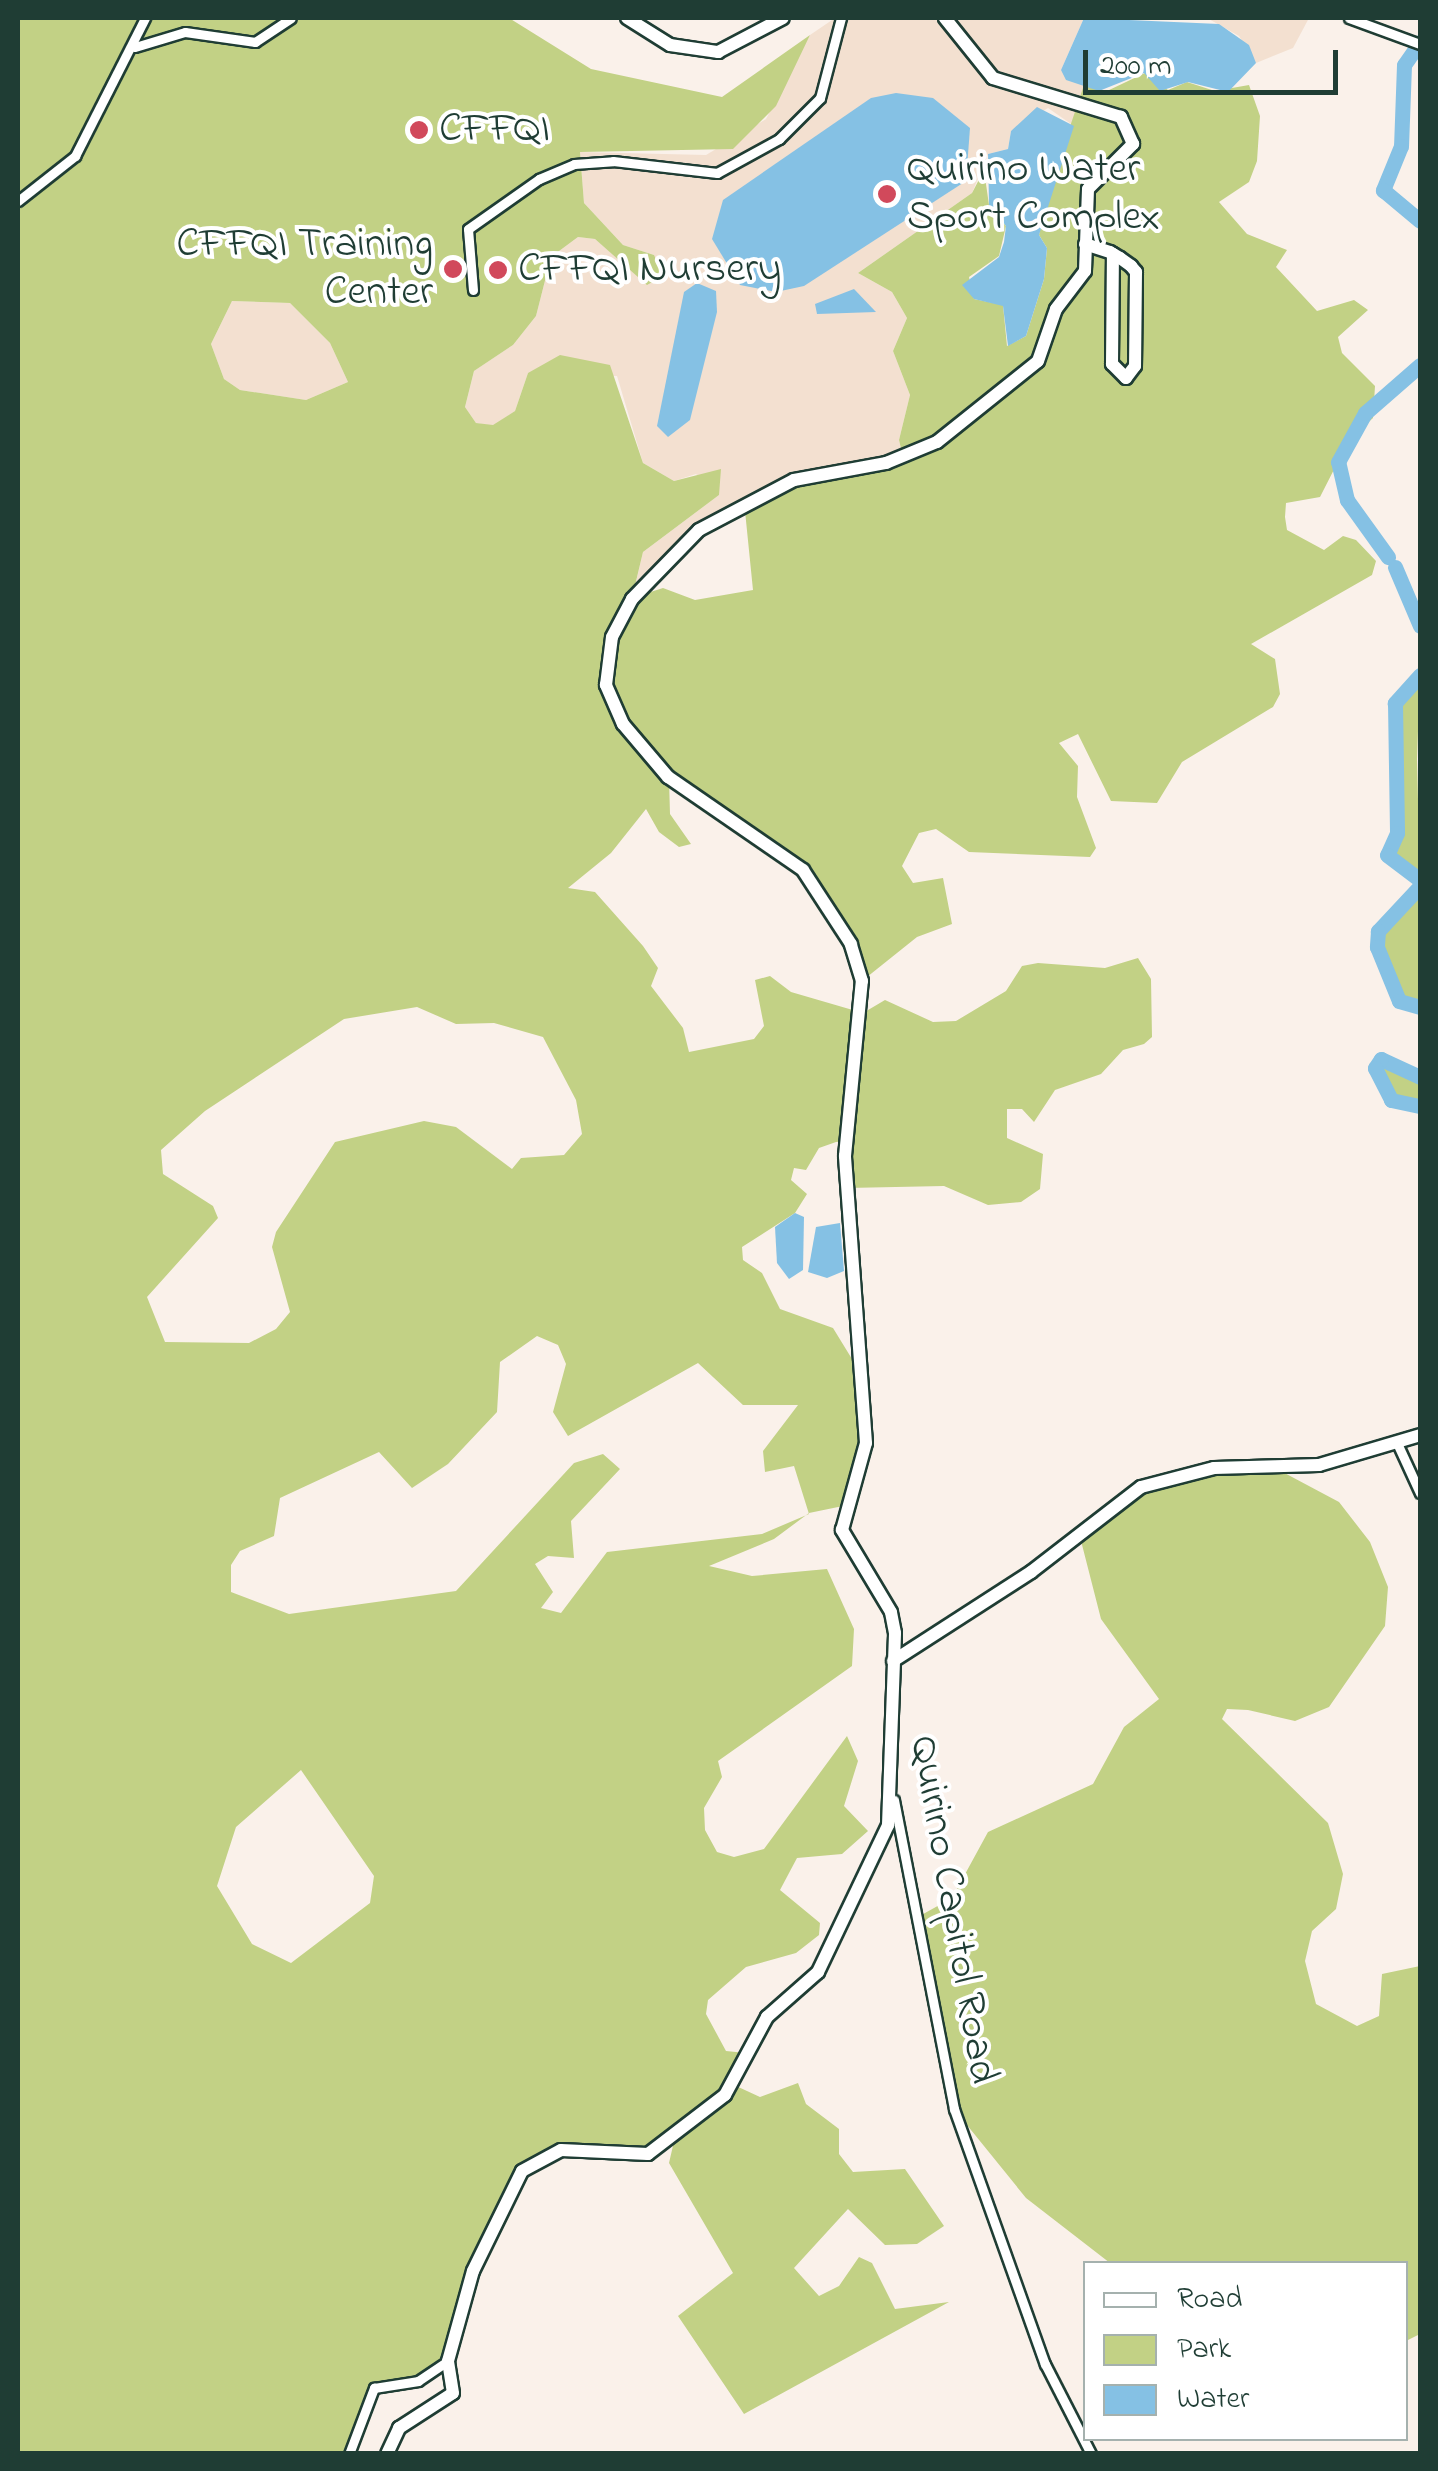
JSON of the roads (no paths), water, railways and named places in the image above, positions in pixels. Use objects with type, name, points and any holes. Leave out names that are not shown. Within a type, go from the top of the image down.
[{"type":"street","points":[[18,201],[76,156],[133,49],[145,18]]},
{"type":"street","points":[[133,49],[185,32],[255,42],[291,18]]},
{"type":"street","points":[[627,18],[655,39],[707,52],[783,18]]},
{"type":"street","points":[[473,290],[468,229],[539,179],[574,164],[613,161],[716,173],[779,139],[820,98],[841,18]]},
{"type":"street","name":"Quirino Capitol Road","points":[[946,18],[993,78],[1121,117],[1133,144],[1093,177],[1085,271],[1056,309],[1038,361],[909,456],[794,480],[714,520],[632,599],[607,657],[613,705],[644,752],[802,870],[856,963],[863,1013],[845,1156],[866,1443],[842,1530],[892,1612],[893,1661],[887,1728],[894,1800],[954,2108],[1045,2364],[1083,2438]]},
{"type":"street","points":[[1349,18],[1416,43]]},
{"type":"street","points":[[1085,244],[1113,254],[1138,282],[1135,366],[1126,378],[1112,364],[1113,254]]},
{"type":"street","points":[[893,1661],[1030,1572],[1142,1487],[1214,1468],[1319,1465],[1420,1435]]},
{"type":"street","points":[[1397,1443],[1420,1493]]},
{"type":"street","points":[[387,2454],[399,2428],[452,2392],[448,2361],[478,2258],[522,2171],[561,2150],[648,2154],[725,2095],[767,2017],[818,1972],[894,1800]]},
{"type":"street","points":[[349,2454],[374,2388],[418,2381],[448,2361]]},
{"type":"water","points":[[1084,18],[1219,24],[1249,45],[1256,63],[1228,92],[1188,82],[1160,91],[1144,73],[1099,91],[1066,80],[1061,70]]},
{"type":"water","points":[[896,93],[933,98],[970,128],[966,181],[804,286],[776,292],[740,285],[712,239],[723,200],[871,98]]},
{"type":"water","points":[[1037,107],[1074,126],[1039,235],[1047,248],[1044,279],[1026,336],[1008,346],[1003,306],[974,299],[962,285],[999,257],[1004,242],[1006,226],[989,205],[988,154],[1008,149],[1011,131]]},
{"type":"water","points":[[697,283],[716,291],[717,312],[690,420],[668,437],[657,426],[684,292]]},
{"type":"water","points":[[854,289],[876,312],[817,314],[815,304]]},
{"type":"water","points":[[795,1213],[804,1217],[803,1270],[789,1279],[777,1263],[775,1227]]},
{"type":"water","points":[[840,1223],[844,1271],[827,1278],[808,1272],[816,1227]]},
{"type":"waterway","points":[[1420,42],[1404,65],[1401,146],[1383,190],[1420,221]]},
{"type":"waterway","points":[[1388,557],[1347,500],[1338,462],[1365,413],[1420,365]]},
{"type":"waterway","points":[[1395,567],[1420,626]]},
{"type":"waterway","points":[[1420,675],[1395,703],[1397,833],[1387,855],[1420,880]]},
{"type":"waterway","points":[[1420,886],[1378,931],[1377,947],[1399,1001],[1420,1007]]},
{"type":"waterway","points":[[1420,1077],[1381,1059],[1375,1068],[1391,1100],[1420,1106]]},
{"type":"place","name":"CFFQI","points":[[419,130]]},
{"type":"place","name":"Quirino Water Sport Complex","points":[[887,194]]},
{"type":"place","name":"CFFQI Training Center","points":[[453,269]]},
{"type":"place","name":"CFFQI Nursery","points":[[498,270]]}]
